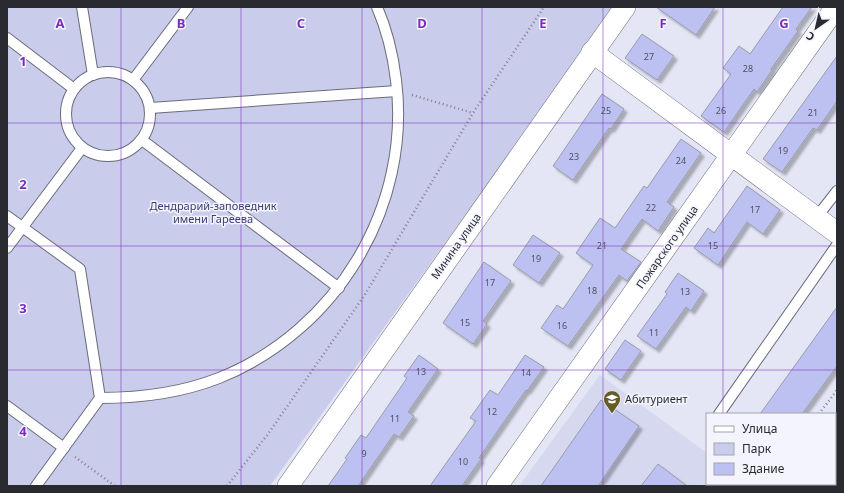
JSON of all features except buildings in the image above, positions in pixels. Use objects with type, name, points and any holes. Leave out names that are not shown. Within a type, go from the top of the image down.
[{"type":"street","name":"Минина улица","points":[[288,486],[625,7]]},
{"type":"street","name":"Пожарского улица","points":[[497,486],[836,7]]},
{"type":"street","points":[[592,52],[837,233]]},
{"type":"lane","points":[[82,7],[93,75]]},
{"type":"lane","points":[[133,80],[188,7]]},
{"type":"lane","points":[[100,398],[131,398],[190,388],[247,366],[297,332],[319,311],[339,288],[354,267],[378,220],[393,170],[397,144],[398,117],[394,64],[388,38],[377,7]]},
{"type":"lane","points":[[7,38],[74,89]]},
{"type":"lane","points":[[107,72],[120,74],[133,80],[144,93],[150,108],[149,125],[142,140],[130,151],[114,156],[97,155],[82,148],[73,138],[68,126],[66,113],[68,100],[74,89],[83,80],[93,75],[107,72]]},
{"type":"lane","points":[[150,108],[397,91]]},
{"type":"lane","points":[[142,140],[339,288]]},
{"type":"lane","points":[[7,248],[82,148]]},
{"type":"lane","points":[[816,218],[837,191]]},
{"type":"lane","points":[[7,216],[80,269],[100,398],[36,486]]},
{"type":"lane","points":[[720,413],[837,245]]},
{"type":"lane","points":[[7,406],[64,448]]},
{"type":"path","points":[[228,486],[268,434],[364,296],[473,113],[544,7]]},
{"type":"path","points":[[397,91],[473,113]]},
{"type":"path","points":[[820,413],[837,390]]},
{"type":"path","points":[[64,448],[115,486]]},
{"type":"shaded area","name":"Абитуриент","points":[[600,375],[706,452],[706,485],[731,485],[730,486],[519,486]]},
{"type":"green space","name":"Дендрарий-заповедник имени Гареева","points":[[7,7],[615,7],[270,486],[7,486]]},
{"type":"place","name":"Абитуриент","points":[[612,414]]}]
